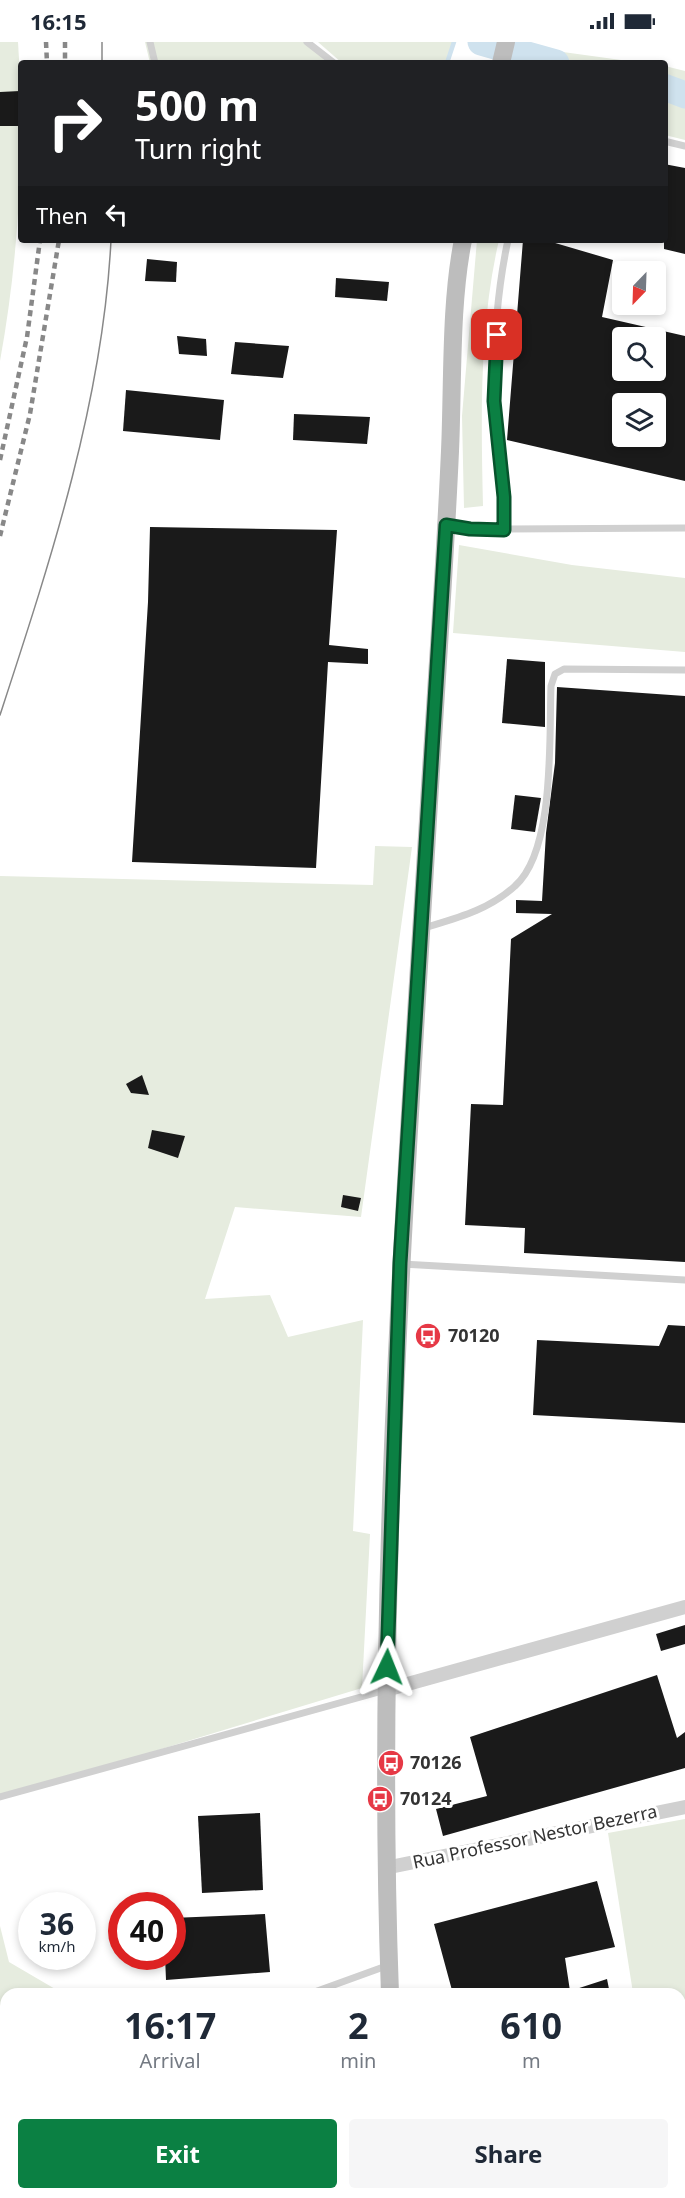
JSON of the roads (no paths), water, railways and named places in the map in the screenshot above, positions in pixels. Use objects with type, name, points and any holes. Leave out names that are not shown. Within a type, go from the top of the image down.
[{"type":"street","points":[[390,1988],[386,1868],[386,1690],[400,1263],[446,525],[457,295],[463,243]]},
{"type":"street","points":[[386,1690],[685,1606]]},
{"type":"street","name":"Rua Professor Nestor Bezerra","points":[[386,1868],[685,1807]]},
{"type":"lane","points":[[150,42],[154,60]]},
{"type":"lane","points":[[308,42],[330,60]]},
{"type":"lane","points":[[668,142],[685,146]]},
{"type":"lane","points":[[504,530],[504,497],[494,401],[499,313],[508,243]]},
{"type":"lane","points":[[446,525],[470,529],[504,530],[685,528]]},
{"type":"lane","points":[[421,929],[470,915],[498,900],[518,885],[534,861],[542,835],[551,686],[555,674],[564,669],[685,669]]},
{"type":"lane","points":[[400,1263],[685,1280]]},
{"type":"lane","points":[[0,1797],[386,1690]]},
{"type":"lane","points":[[326,1988],[389,1965]]},
{"type":"waterway","points":[[448,60],[454,42]]},
{"type":"waterway","points":[[481,42],[545,60]]},
{"type":"waterway","points":[[668,89],[685,95]]},
{"type":"tram line","points":[[102,42],[102,60]]},
{"type":"tram line","points":[[0,715],[55,540],[86,421],[106,301],[111,243]]},
{"type":"railway","points":[[46,42],[47,60]]},
{"type":"railway","points":[[65,42],[65,60]]},
{"type":"railway","points":[[0,460],[27,337],[40,243]]},
{"type":"railway","points":[[0,536],[30,414],[58,243]]},
{"type":"place","name":"70120","points":[[428,1336]]},
{"type":"place","name":"70126","points":[[391,1763]]},
{"type":"place","name":"70124","points":[[380,1799]]}]
